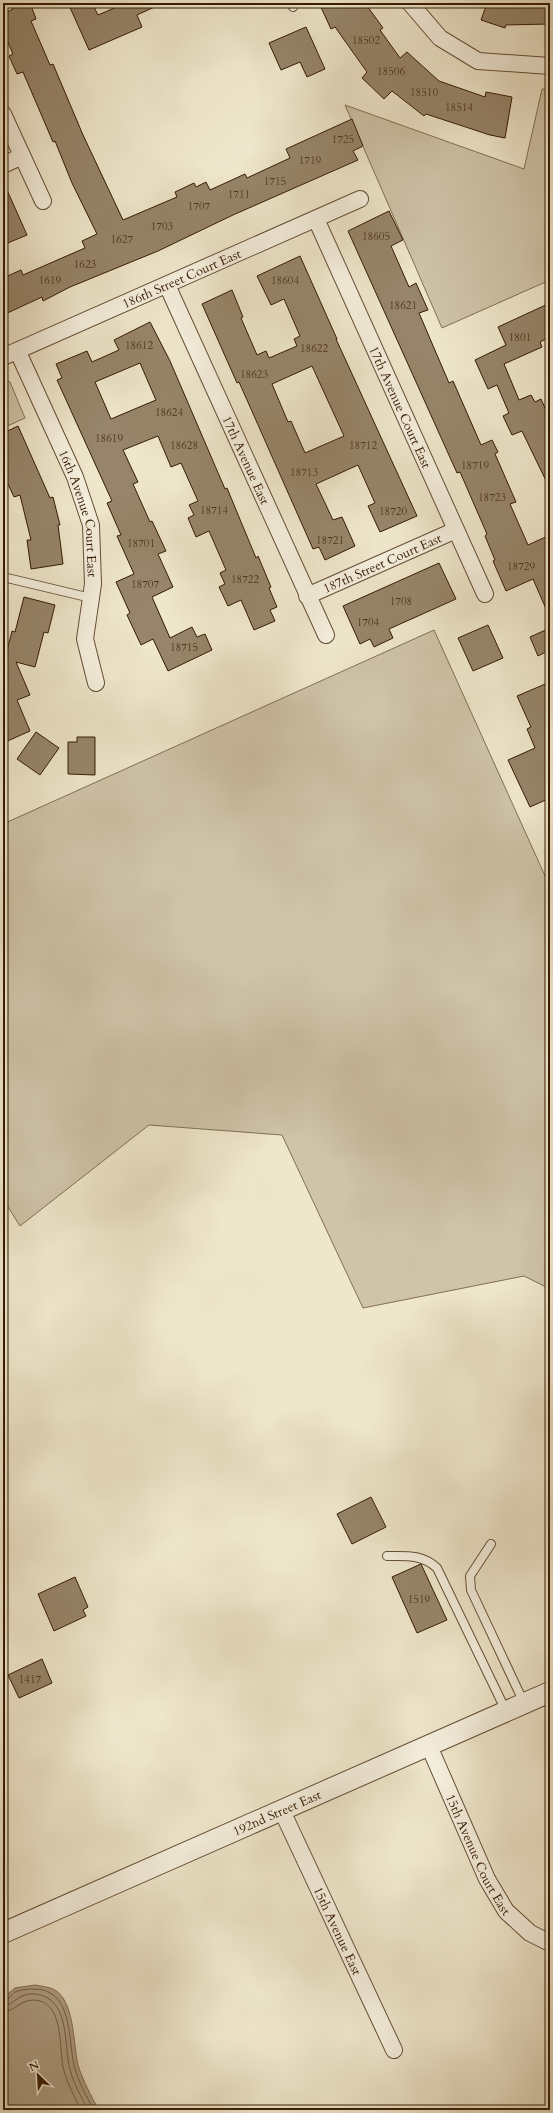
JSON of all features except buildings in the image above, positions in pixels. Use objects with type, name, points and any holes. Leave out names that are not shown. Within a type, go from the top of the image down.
[{"type":"street","points":[[410,3],[440,38],[478,61],[550,66]]},
{"type":"street","points":[[3,114],[43,201]]},
{"type":"street","points":[[3,165],[22,156]]},
{"type":"street","name":"186th Street Court East","points":[[10,354],[167,286],[360,199]]},
{"type":"street","name":"17th Avenue Court East","points":[[316,219],[485,594]]},
{"type":"street","name":"17th Avenue East","points":[[167,286],[326,635]]},
{"type":"street","name":"16th Avenue Court East","points":[[10,354],[75,477],[91,525],[93,584],[85,639],[96,683]]},
{"type":"street","name":"187th Street Court East","points":[[307,596],[456,530]]},
{"type":"street","name":"192nd Street East","points":[[3,1933],[550,1692]]},
{"type":"street","name":"15th Avenue Court East","points":[[429,1746],[486,1879],[506,1911],[530,1933],[550,1943]]},
{"type":"street","name":"15th Avenue East","points":[[282,1811],[394,2050]]},
{"type":"lane","points":[[3,577],[54,591],[90,598]]},
{"type":"lane","points":[[491,1544],[470,1576],[471,1590],[524,1704]]},
{"type":"lane","points":[[387,1556],[412,1556],[429,1560],[437,1568],[506,1712]]},
{"type":"shaded area","points":[[542,89],[550,89],[550,280],[442,328],[345,105],[524,169]]},
{"type":"shaded area","points":[[3,379],[10,382],[25,418],[3,428]]},
{"type":"shaded area","points":[[434,630],[550,887],[550,1289],[524,1276],[363,1308],[282,1135],[149,1125],[20,1226],[3,1199],[3,824]]},
{"type":"water","points":[[35,1985],[53,1989],[60,1994],[65,2002],[72,2023],[78,2065],[87,2088],[99,2110],[3,2110],[3,1998],[15,1988]]}]
